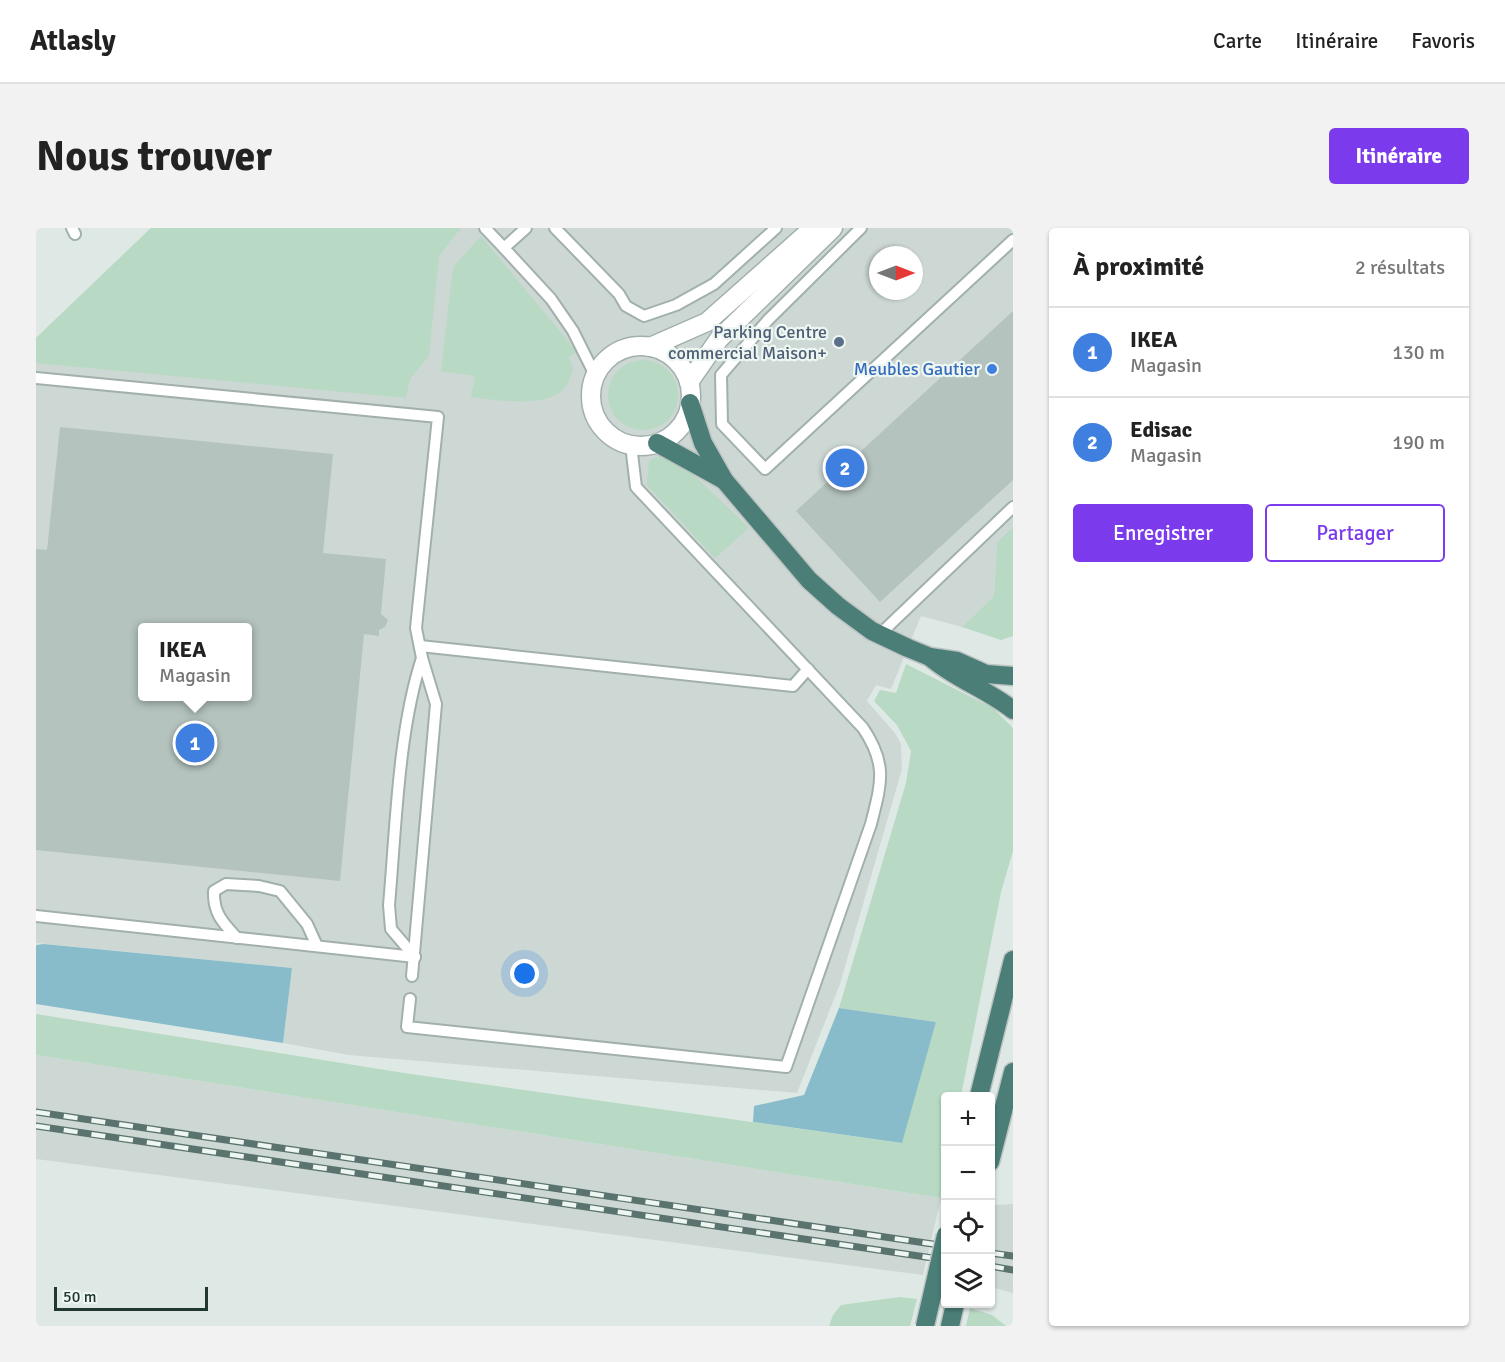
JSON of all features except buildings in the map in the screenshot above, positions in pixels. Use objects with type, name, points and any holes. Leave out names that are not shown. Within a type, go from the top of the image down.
[{"type":"highway","points":[[690,403],[703,443],[724,480],[809,580],[838,606],[879,634],[930,657],[957,661],[986,674],[1013,676]]},
{"type":"highway","points":[[657,443],[724,480]]},
{"type":"highway","points":[[930,657],[950,674],[982,689],[1013,710]]},
{"type":"highway","points":[[980,1092],[1013,960]]},
{"type":"highway","points":[[994,1146],[1013,1072]]},
{"type":"highway","points":[[925,1326],[941,1253]]},
{"type":"highway","points":[[950,1326],[954,1308]]},
{"type":"street","points":[[650,346],[675,359],[689,382],[690,403],[679,428],[657,443],[631,445],[606,432],[597,421],[591,396],[595,375],[612,354],[631,347],[650,346],[706,322],[813,228]]},
{"type":"street","points":[[689,382],[719,339],[833,228]]},
{"type":"lane","points":[[485,228],[551,299],[573,330],[595,375]]},
{"type":"lane","points":[[555,228],[619,294],[626,306],[644,316],[676,305],[714,284],[776,228]]},
{"type":"lane","points":[[861,228],[768,320],[721,375],[722,424],[765,469],[1013,240]]},
{"type":"lane","points":[[504,248],[522,229]]},
{"type":"lane","points":[[36,378],[438,417],[416,628],[422,658],[436,704],[412,976]]},
{"type":"lane","points":[[410,999],[407,1027],[786,1067],[871,824],[882,773],[880,759],[864,728],[636,487],[631,445]]},
{"type":"lane","points":[[879,634],[1013,507]]},
{"type":"lane","points":[[420,646],[793,686],[808,669]]},
{"type":"lane","points":[[415,957],[391,929],[388,905],[406,730],[412,687],[422,658]]},
{"type":"lane","points":[[237,938],[221,921],[214,905],[214,891],[226,884],[259,886],[280,891],[307,924],[317,946]]},
{"type":"lane","points":[[36,916],[415,957]]},
{"type":"shaded area","points":[[151,228],[1013,228],[1013,527],[997,542],[994,596],[962,627],[921,616],[891,689],[876,685],[867,701],[895,733],[901,744],[902,769],[840,984],[797,1093],[349,1055],[283,1043],[292,968],[36,943],[36,338]]},
{"type":"shaded area","points":[[36,1055],[941,1198],[923,1275],[36,1159]]},
{"type":"shaded area","points":[[1013,1204],[1013,1293],[995,1288],[995,1205]]},
{"type":"green space","points":[[151,228],[461,228],[439,256],[429,356],[410,379],[406,398],[36,363],[36,338]]},
{"type":"green space","points":[[481,236],[577,352],[569,357],[573,370],[565,388],[557,395],[546,399],[520,402],[471,397],[475,376],[441,371],[453,267]]},
{"type":"green space","points":[[643,360],[656,363],[668,370],[675,382],[678,395],[675,408],[668,420],[656,427],[643,430],[630,427],[618,420],[611,408],[608,395],[611,382],[618,370],[630,363]]},
{"type":"green space","points":[[664,455],[681,463],[749,528],[715,558],[647,485],[649,460]]},
{"type":"green space","points":[[1013,527],[1013,636],[1001,640],[962,627],[994,596],[997,542]]},
{"type":"green space","points":[[906,664],[993,708],[1013,728],[1013,851],[1001,892],[962,1092],[941,1092],[941,1198],[36,1055],[36,1014],[404,1073],[901,1143],[936,1022],[839,1008],[906,783],[911,751],[897,725],[874,701],[880,690],[896,693]]},
{"type":"green space","points":[[900,1297],[917,1299],[910,1326],[829,1326],[833,1315],[841,1305]]},
{"type":"green space","points":[[970,1308],[992,1315],[1006,1326],[966,1326]]},
{"type":"water","points":[[36,945],[292,968],[283,1043],[36,1004]]},
{"type":"water","points":[[839,1008],[936,1022],[902,1143],[753,1122],[754,1106],[804,1095]]},
{"type":"railway","points":[[36,1112],[941,1245]]},
{"type":"railway","points":[[36,1126],[941,1259]]},
{"type":"railway","points":[[995,1254],[1013,1256]]},
{"type":"railway","points":[[995,1267],[1013,1270]]},
{"type":"place","name":"Parking Centre commercial Maison+","points":[[839,342]]},
{"type":"place","name":"Meubles Gautier","points":[[992,369]]},
{"type":"place","name":"Edisac","points":[[845,468]]},
{"type":"place","name":"IKEA","points":[[195,743]]}]
